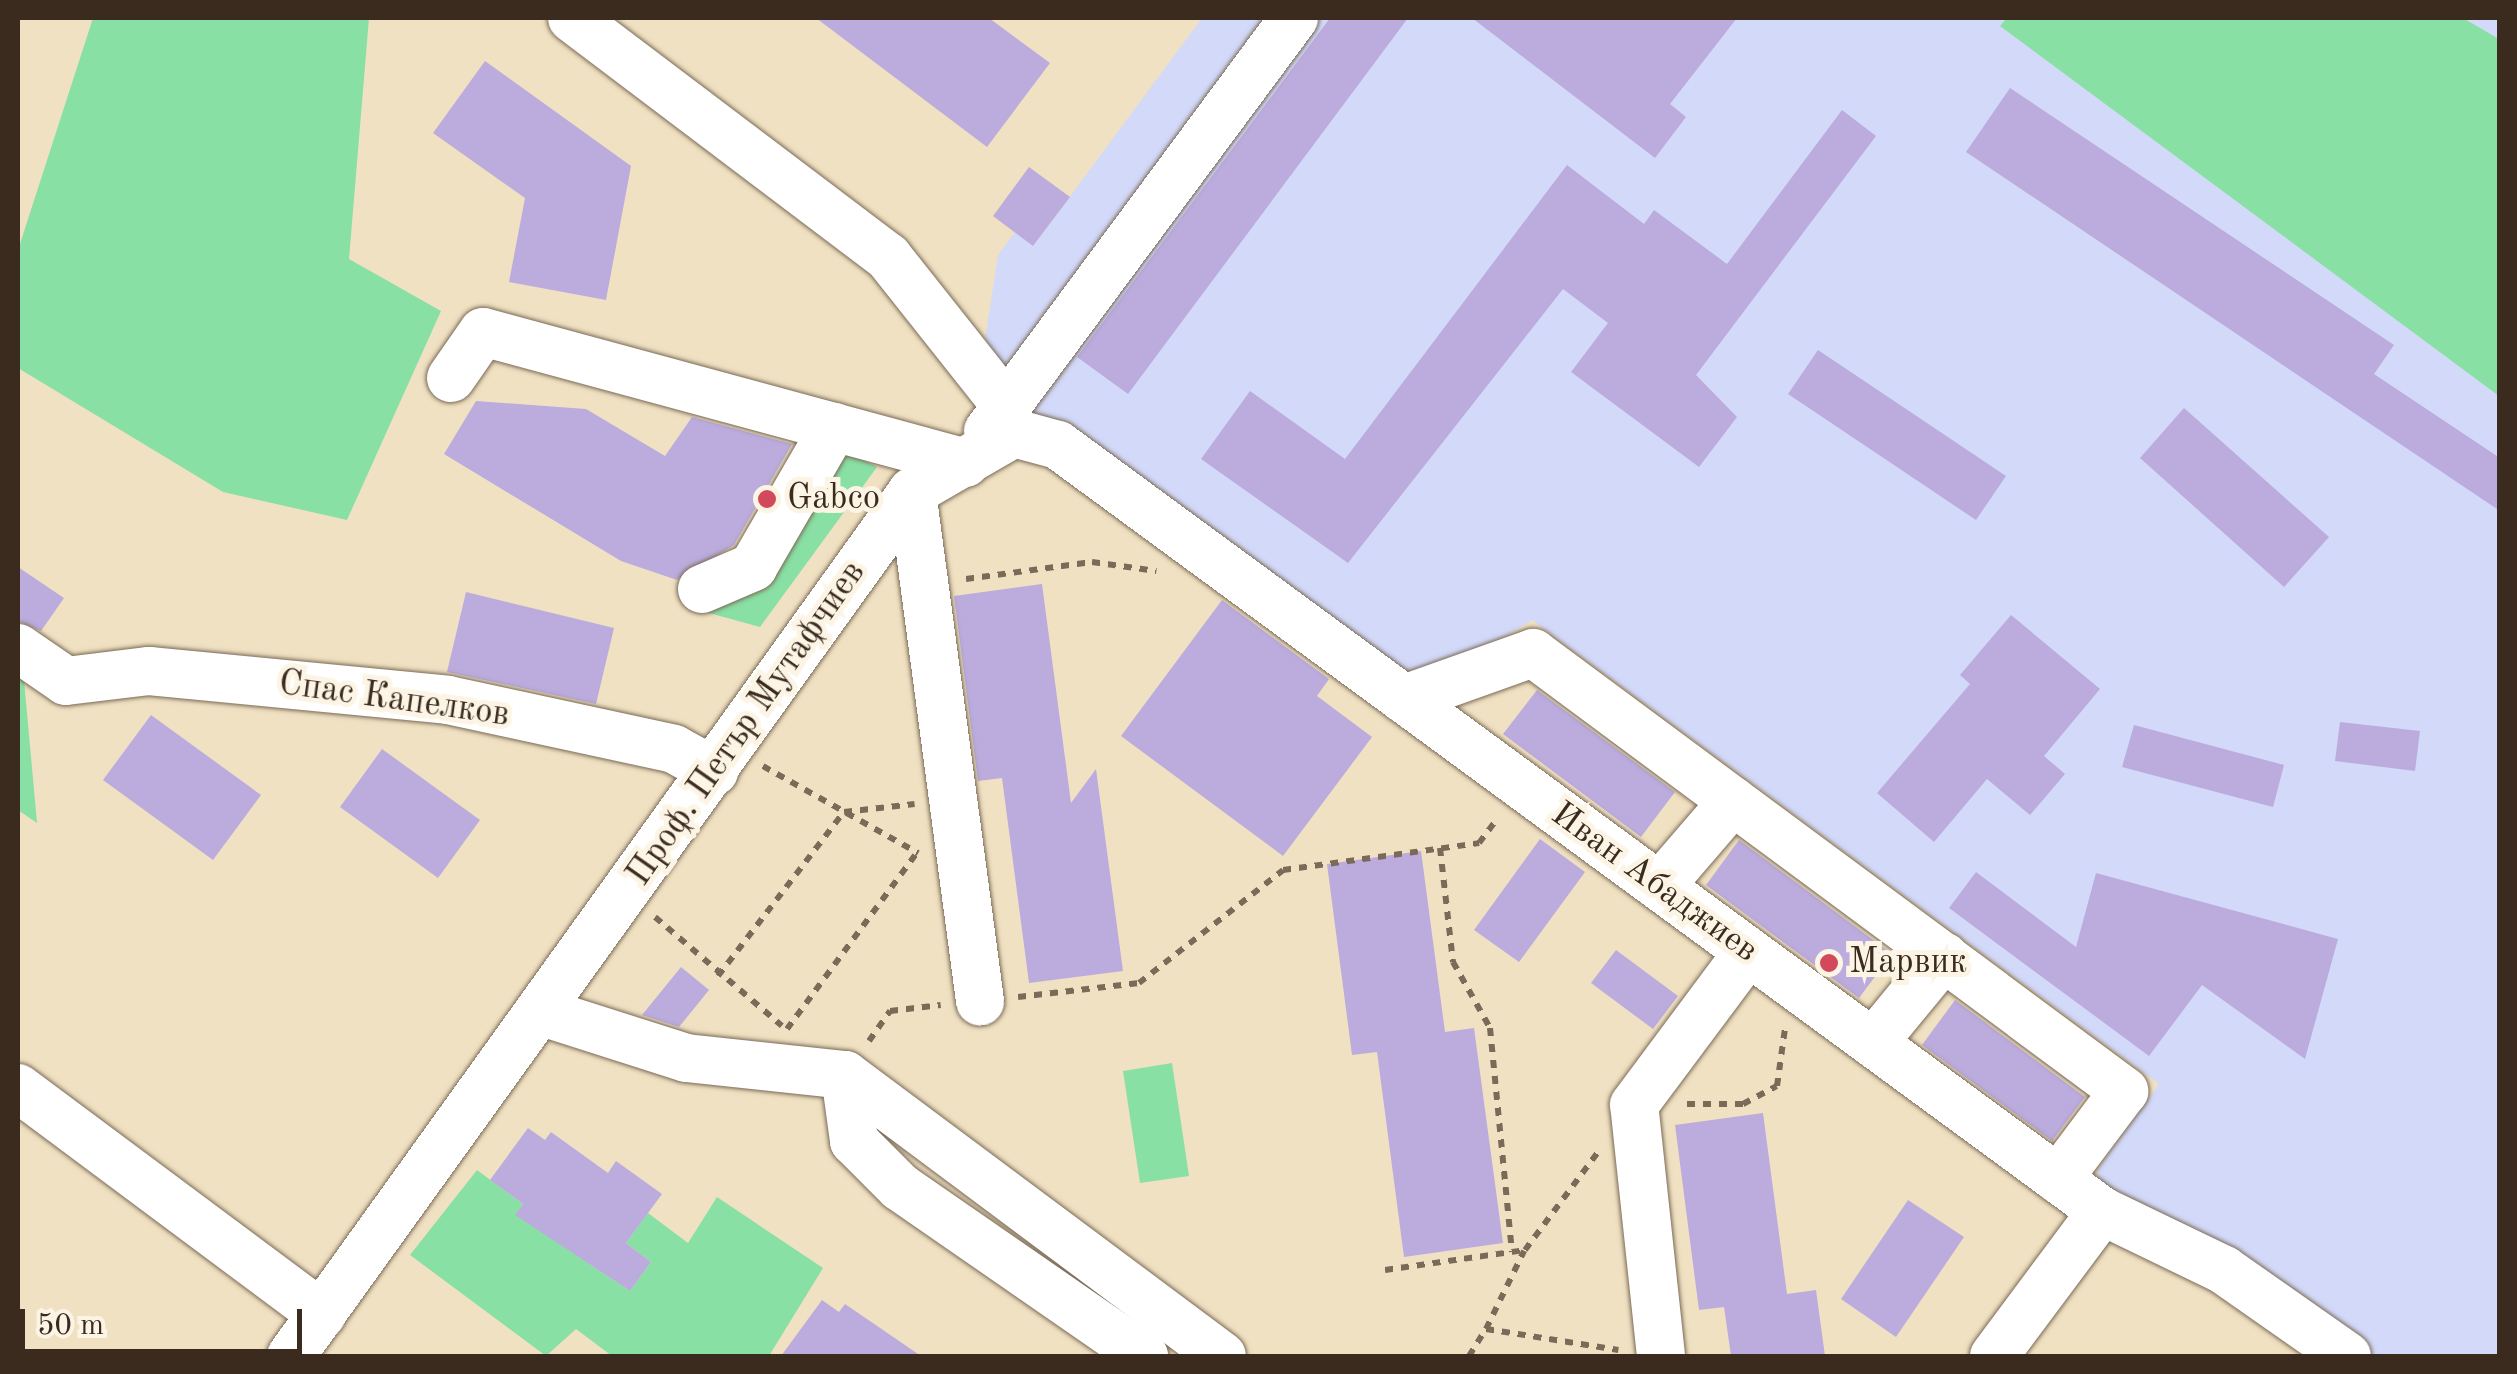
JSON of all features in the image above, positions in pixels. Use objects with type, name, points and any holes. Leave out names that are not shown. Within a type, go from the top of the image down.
[{"type":"street","points":[[572,18],[888,257],[1006,406]]},
{"type":"street","name":"Проф. Петър Мутафчиев","points":[[291,1356],[542,1012],[912,492],[966,463],[1294,18]]},
{"type":"street","points":[[451,378],[483,332],[966,463]]},
{"type":"street","points":[[702,589],[752,567],[834,427]]},
{"type":"street","name":"Иван Абаджиев","points":[[966,463],[1014,433],[1058,445],[2102,1211],[2224,1270],[2347,1356]]},
{"type":"street","points":[[912,492],[929,584],[980,1001]]},
{"type":"street","name":"Спас Капелков","points":[[18,648],[66,681],[149,671],[448,700],[723,760]]},
{"type":"street","points":[[1404,699],[1533,653],[2124,1091],[2058,1179]]},
{"type":"street","points":[[1660,886],[1732,801]]},
{"type":"street","points":[[1660,1351],[1634,1105],[1748,952]]},
{"type":"street","points":[[1874,1044],[1944,958]]},
{"type":"street","points":[[542,1012],[686,1058],[845,1075],[1222,1356]]},
{"type":"street","points":[[845,1075],[854,1141],[900,1187],[1144,1356]]},
{"type":"street","points":[[18,1088],[322,1315]]},
{"type":"street","points":[[1994,1356],[2102,1211]]},
{"type":"path","points":[[929,584],[1092,562],[1170,573]]},
{"type":"path","points":[[723,760],[870,826]]},
{"type":"path","points":[[628,892],[718,976],[845,1075],[890,1011],[1139,983],[1283,870],[1479,842],[1522,786]]},
{"type":"path","points":[[718,976],[844,812],[954,801]]},
{"type":"path","points":[[1440,848],[1453,962],[1490,1028],[1512,1252]]},
{"type":"path","points":[[786,1030],[917,852]]},
{"type":"path","points":[[1469,1356],[1525,1250],[1634,1105],[1743,1104],[1777,1086]]},
{"type":"path","points":[[1384,1270],[1525,1250]]},
{"type":"path","points":[[1486,1328],[1545,1331],[1604,1352],[1660,1351]]},
{"type":"shaded area","points":[[1202,18],[2499,18],[2499,1356],[2347,1356],[2102,1211],[2097,1170],[2159,1084],[1532,620],[1404,699],[1058,445],[966,463],[998,255],[1015,232],[1034,245]]},
{"type":"green space","points":[[93,18],[369,18],[349,259],[441,311],[347,520],[223,492],[18,368],[18,250]]},
{"type":"green space","points":[[2007,18],[2463,18],[2499,39],[2499,396],[2000,26]]},
{"type":"green space","points":[[841,448],[877,467],[760,627],[698,610]]},
{"type":"green space","points":[[18,676],[24,680],[37,823],[18,810]]},
{"type":"green space","points":[[1172,1063],[1189,1176],[1140,1183],[1123,1071]]},
{"type":"green space","points":[[477,1170],[523,1204],[516,1215],[630,1291],[651,1262],[626,1243],[648,1213],[688,1243],[717,1197],[823,1268],[769,1356],[612,1356],[576,1329],[546,1356],[410,1255]]},
{"type":"building","points":[[816,18],[989,18],[1050,63],[987,147]]},
{"type":"building","points":[[1330,18],[1408,18],[1128,394],[1077,357]]},
{"type":"building","points":[[1472,18],[1737,18],[1670,104],[1686,117],[1655,158]]},
{"type":"building","points":[[485,61],[631,166],[606,300],[509,282],[525,198],[433,133]]},
{"type":"building","points":[[2010,88],[2394,345],[2374,374],[2500,458],[2500,511],[1966,152]]},
{"type":"building","points":[[1842,110],[1876,136],[1696,375],[1737,417],[1699,467],[1571,372],[1608,323],[1563,289],[1348,563],[1201,459],[1250,391],[1345,459],[1567,165],[1644,224],[1654,210],[1727,264]]},
{"type":"building","points":[[1029,167],[1070,197],[1033,246],[993,216]]},
{"type":"building","points":[[1818,350],[2006,476],[1976,520],[1788,394]]},
{"type":"building","points":[[476,401],[586,409],[665,456],[692,417],[792,444],[734,545],[677,580],[621,561],[444,454]]},
{"type":"building","points":[[2184,408],[2329,537],[2284,587],[2140,458]]},
{"type":"building","points":[[18,567],[64,598],[41,631],[18,621]]},
{"type":"building","points":[[1042,584],[1071,803],[1096,769],[1123,971],[1029,983],[1002,778],[978,781],[954,596]]},
{"type":"building","points":[[466,592],[614,628],[596,704],[447,672]]},
{"type":"building","points":[[1222,600],[1329,679],[1317,696],[1372,737],[1283,856],[1121,736]]},
{"type":"building","points":[[2011,615],[2100,689],[2044,756],[2065,774],[2030,815],[1987,779],[1934,842],[1877,793],[1970,684],[1960,675]]},
{"type":"building","points":[[1537,690],[1675,792],[1641,837],[1503,734]]},
{"type":"building","points":[[151,715],[261,795],[213,860],[103,780]]},
{"type":"building","points":[[2340,722],[2420,731],[2415,771],[2335,761]]},
{"type":"building","points":[[2134,725],[2284,765],[2273,807],[2122,767]]},
{"type":"building","points":[[382,749],[480,820],[438,878],[340,807]]},
{"type":"building","points":[[1540,839],[1585,872],[1519,962],[1474,930]]},
{"type":"building","points":[[1739,840],[1892,954],[1859,998],[1706,885]]},
{"type":"building","points":[[1421,851],[1445,1032],[1474,1028],[1503,1243],[1404,1257],[1377,1052],[1352,1055],[1327,864]]},
{"type":"building","points":[[1976,872],[2076,947],[2096,873],[2338,939],[2305,1059],[2202,985],[2149,1056],[1949,908]]},
{"type":"building","points":[[1616,950],[1678,996],[1653,1029],[1591,983]]},
{"type":"building","points":[[681,967],[709,990],[679,1027],[642,1015]]},
{"type":"building","points":[[1955,1000],[2085,1097],[2052,1141],[1922,1045]]},
{"type":"building","points":[[1763,1113],[1787,1294],[1816,1290],[1825,1356],[1731,1356],[1724,1307],[1699,1310],[1675,1125]]},
{"type":"building","points":[[528,1128],[545,1140],[551,1132],[608,1173],[616,1161],[662,1194],[626,1243],[651,1262],[630,1291],[515,1215],[523,1204],[490,1180]]},
{"type":"building","points":[[1908,1200],[1964,1237],[1896,1337],[1841,1299]]},
{"type":"building","points":[[822,1300],[839,1312],[845,1304],[921,1356],[781,1356]]},
{"type":"place","name":"Gabco","points":[[767,499]]},
{"type":"place","name":"Марвик","points":[[1829,963]]}]
